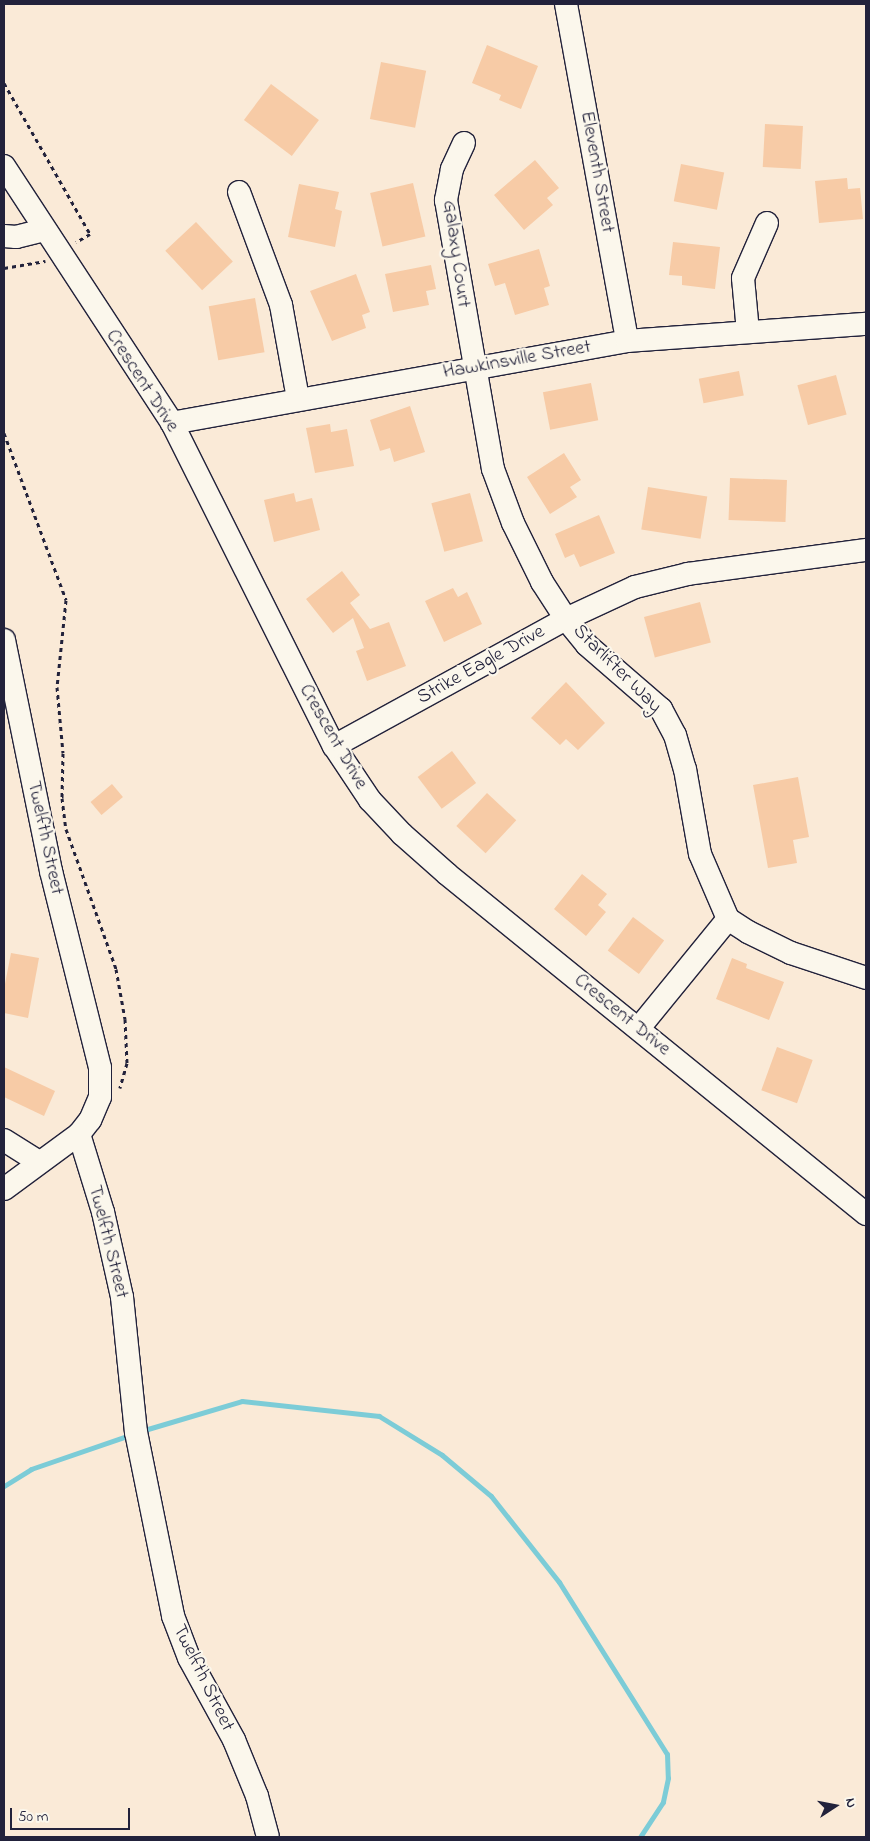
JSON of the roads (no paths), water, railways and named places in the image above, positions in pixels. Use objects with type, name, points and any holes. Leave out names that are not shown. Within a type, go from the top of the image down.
[{"type":"street","name":"Eleventh Street","points":[[566,4],[627,341]]},
{"type":"street","name":"Galaxy Court","points":[[464,144],[452,169],[446,200],[473,367]]},
{"type":"street","name":"Crescent Drive","points":[[4,166],[58,253],[172,423],[334,746],[370,800],[402,834],[447,874],[866,1214]]},
{"type":"street","points":[[239,192],[281,305],[298,399]]},
{"type":"street","points":[[748,332],[743,278],[767,223]]},
{"type":"street","points":[[4,236],[16,237],[44,230]]},
{"type":"street","name":"Hawkinsville Street","points":[[172,423],[473,367],[627,341],[866,324]]},
{"type":"street","name":"Starlifter Way","points":[[473,367],[493,469],[513,523],[542,582],[566,619],[587,644],[661,709],[675,735],[685,768],[700,854],[728,918]]},
{"type":"street","name":"Strike Eagle Drive","points":[[334,746],[566,619],[660,579],[866,550]]},
{"type":"street","name":"Twelfth Street","points":[[4,640],[14,743],[52,871],[100,1068],[100,1097],[90,1120],[79,1134],[119,1281],[136,1432],[173,1616],[189,1658],[234,1740],[257,1796],[268,1837]]},
{"type":"street","points":[[639,1028],[728,918],[748,932],[791,953],[866,978]]},
{"type":"street","points":[[4,1189],[79,1134]]},
{"type":"street","points":[[4,1140],[39,1162]]},
{"type":"waterway","points":[[141,1431],[242,1401],[379,1416],[442,1455],[491,1496],[559,1582],[667,1754],[668,1778],[663,1802],[640,1837]]},
{"type":"waterway","points":[[4,1486],[31,1469],[130,1435]]}]
